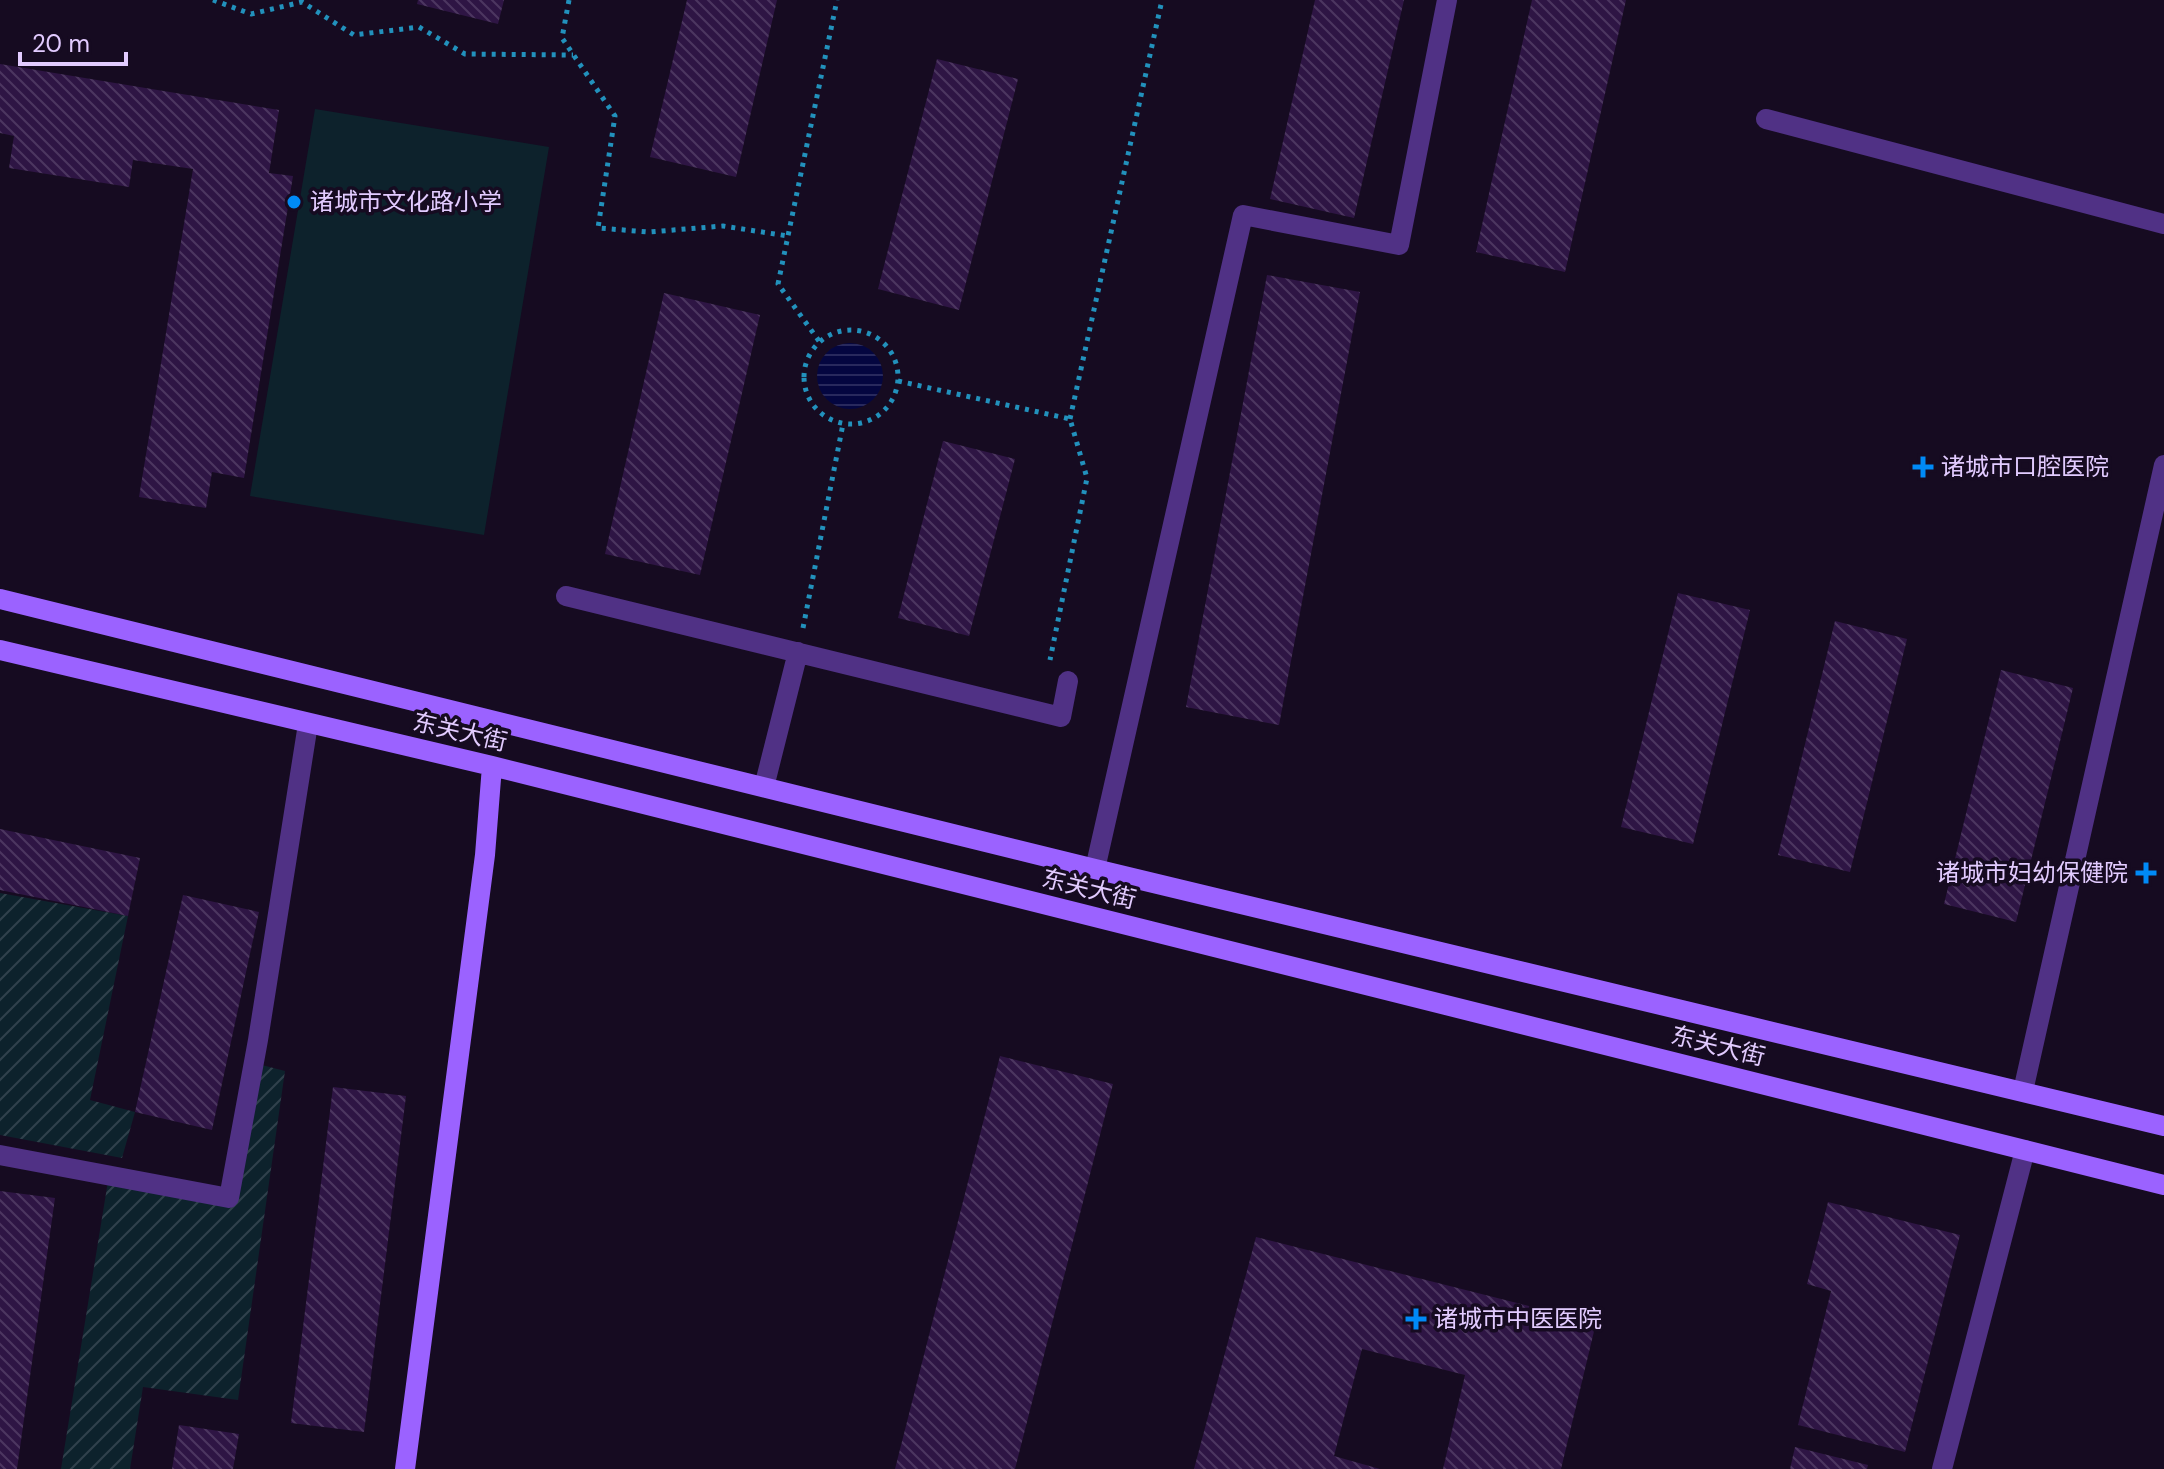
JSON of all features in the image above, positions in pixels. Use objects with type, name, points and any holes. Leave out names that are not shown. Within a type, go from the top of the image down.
[{"type":"main road","name":"东关大街","points":[[0,599],[1095,869],[2164,1126]]},
{"type":"main road","name":"东关大街","points":[[0,650],[492,766],[2164,1185]]},
{"type":"main road","points":[[405,1469],[485,855],[492,766]]},
{"type":"street","points":[[1095,869],[1243,215],[1399,245],[1447,0]]},
{"type":"street","points":[[1766,119],[2164,224]]},
{"type":"street","points":[[2023,1091],[2164,465]]},
{"type":"street","points":[[566,596],[1061,717],[1068,681]]},
{"type":"street","points":[[764,787],[798,652]]},
{"type":"street","points":[[0,1155],[229,1198],[258,1040],[308,724]]},
{"type":"street","points":[[1942,1469],[2025,1150]]},
{"type":"path","points":[[213,0],[251,14],[303,1],[354,35],[419,27],[465,54],[574,55]]},
{"type":"path","points":[[569,0],[562,38],[615,116],[598,228],[649,232],[723,226],[788,236]]},
{"type":"path","points":[[819,341],[778,284],[837,0]]},
{"type":"path","points":[[1049,664],[1087,478],[1070,419],[1162,0]]},
{"type":"path","points":[[849,329],[865,331],[879,338],[890,350],[897,365],[898,381],[894,397],[873,419],[858,424],[843,424],[829,419],[808,398],[803,383],[804,368],[809,354],[819,341],[833,332],[849,329]]},
{"type":"path","points":[[898,381],[1070,419]]},
{"type":"path","points":[[798,652],[843,424]]},
{"type":"shaded area","points":[[315,109],[549,147],[484,535],[250,496]]},
{"type":"shaded area","points":[[856,343],[874,352],[881,363],[881,389],[874,400],[863,407],[844,409],[826,400],[819,389],[817,370],[826,352],[837,345]]},
{"type":"shaded area","points":[[0,893],[128,916],[90,1100],[135,1112],[122,1158],[0,1135]]},
{"type":"shaded area","points":[[254,1063],[285,1071],[238,1400],[143,1387],[130,1469],[61,1469],[109,1175],[228,1198]]},
{"type":"building","points":[[418,0],[504,0],[498,24],[417,4]]},
{"type":"building","points":[[687,0],[777,0],[736,177],[650,157]]},
{"type":"building","points":[[1315,0],[1404,0],[1354,218],[1270,199]]},
{"type":"building","points":[[1532,0],[1626,0],[1565,272],[1476,252]]},
{"type":"building","points":[[937,59],[1018,79],[959,310],[878,289]]},
{"type":"building","points":[[0,64],[279,110],[269,173],[293,176],[244,478],[212,472],[206,508],[139,497],[193,169],[133,160],[129,187],[9,168],[14,136],[0,133]]},
{"type":"building","points":[[1267,275],[1360,292],[1279,725],[1186,707]]},
{"type":"building","points":[[664,293],[760,315],[700,575],[605,554]]},
{"type":"building","points":[[943,441],[1015,459],[969,636],[898,618]]},
{"type":"building","points":[[1678,593],[1750,610],[1693,844],[1621,827]]},
{"type":"building","points":[[1835,621],[1907,639],[1850,872],[1778,855]]},
{"type":"building","points":[[2001,670],[2073,688],[2016,922],[1944,904]]},
{"type":"building","points":[[0,829],[140,858],[128,916],[0,890]]},
{"type":"building","points":[[183,895],[259,912],[212,1130],[135,1112]]},
{"type":"building","points":[[1000,1056],[1113,1084],[1015,1469],[895,1469]]},
{"type":"building","points":[[333,1087],[406,1096],[364,1432],[291,1423]]},
{"type":"building","points":[[0,1191],[55,1198],[17,1469],[0,1469]]},
{"type":"building","points":[[1828,1202],[1960,1235],[1905,1452],[1798,1425],[1831,1291],[1807,1284]]},
{"type":"building","points":[[1256,1237],[1596,1323],[1561,1469],[1443,1469],[1465,1375],[1362,1349],[1334,1456],[1380,1469],[1194,1469]]},
{"type":"building","points":[[179,1425],[239,1434],[233,1469],[172,1469]]},
{"type":"building","points":[[1795,1447],[1868,1465],[1867,1469],[1790,1469]]},
{"type":"place","name":"诸城市文化路小学","points":[[294,202]]},
{"type":"place","name":"诸城市口腔医院","points":[[1923,467]]},
{"type":"place","name":"诸城市妇幼保健院","points":[[2146,873]]},
{"type":"place","name":"诸城市中医医院","points":[[1416,1319]]}]
